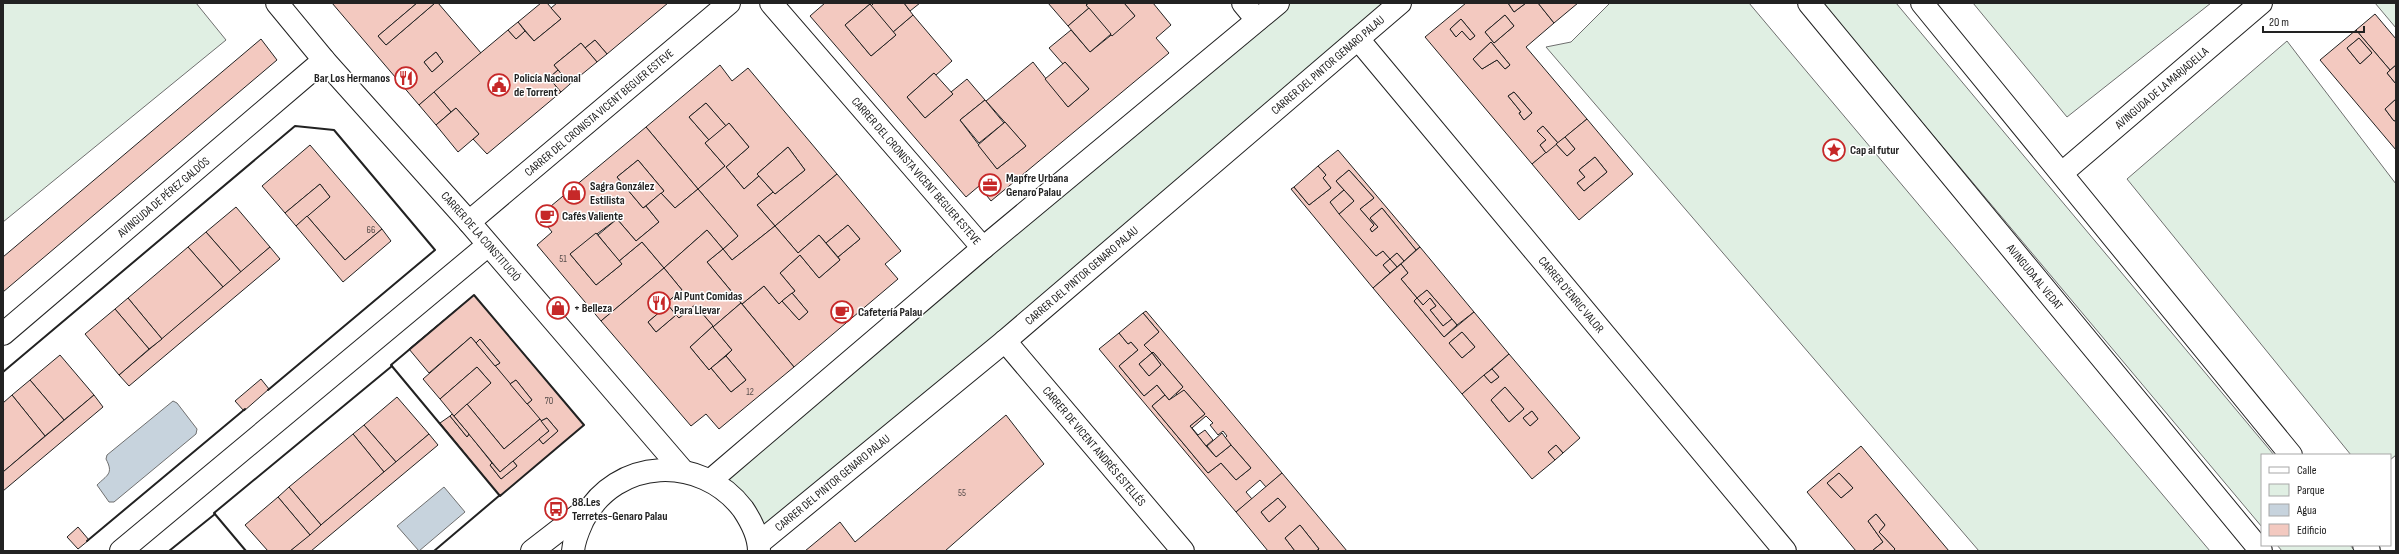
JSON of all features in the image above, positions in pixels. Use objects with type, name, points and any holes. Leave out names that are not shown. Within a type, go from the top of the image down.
[{"type":"street","name":"CARRER DE LA CONSTITUCIÓ","points":[[277,3],[324,60],[469,222],[487,246],[683,471]]},
{"type":"street","name":"CARRER DEL CRONISTA VICENT BEGUER ESTEVE","points":[[469,222],[729,3]]},
{"type":"street","name":"CARRER DEL CRONISTA VICENT BEGUER ESTEVE","points":[[771,3],[983,248]]},
{"type":"street","points":[[1243,3],[1257,20]]},
{"type":"street","points":[[712,480],[983,248],[1278,3]]},
{"type":"street","name":"CARRER DEL PINTOR GENARO PALAU","points":[[759,547],[1005,341],[1400,3]]},
{"type":"street","name":"AVINGUDA AL VEDAT","points":[[1809,3],[2261,551]]},
{"type":"street","points":[[1922,3],[2290,454]]},
{"type":"street","name":"AVINGUDA DE LA MARJADELLA","points":[[2062,173],[2261,3]]},
{"type":"street","name":"CARRER D'ENRIC VALOR","points":[[1358,39],[1785,551]]},
{"type":"street","name":"AVINGUDA DE PÉREZ GALDÓS","points":[[3,334],[324,60]]},
{"type":"street","points":[[121,551],[487,246]]},
{"type":"street","name":"CARRER DE VICENT ANDRÉS ESTELLÉS","points":[[1005,341],[1183,551]]},
{"type":"street","points":[[532,551],[590,506],[606,490],[624,479],[656,470],[683,471],[697,474],[712,480],[731,494],[750,520],[759,547]]},
{"type":"street","points":[[573,551],[574,538],[590,506]]},
{"type":"green space","points":[[3,3],[196,3],[226,40],[3,222]]},
{"type":"green space","points":[[1281,3],[1397,3],[759,543],[711,480]]},
{"type":"green space","points":[[1610,3],[1749,3],[2210,551],[1979,551],[1546,47],[1571,42]]},
{"type":"green space","points":[[1822,3],[1896,3],[2273,454],[2261,454],[2261,526]]},
{"type":"green space","points":[[1973,3],[2211,3],[2067,117]]},
{"type":"green space","points":[[2375,3],[2396,3],[2396,28]]},
{"type":"green space","points":[[2287,41],[2396,184],[2396,455],[2391,459],[2391,454],[2350,454],[2127,179]]},
{"type":"green space","points":[[2278,546],[2351,546],[2355,551],[2282,551]]},
{"type":"water","points":[[173,401],[177,403],[197,429],[196,434],[114,502],[109,502],[97,485],[109,471],[106,459],[107,455]]},
{"type":"water","points":[[444,487],[465,512],[419,551],[397,526]]},
{"type":"building","points":[[332,3],[417,3],[378,36],[386,45],[435,3],[438,3],[481,53],[419,105]],"holes":[[[436,52],[443,62],[432,72],[424,62]]]},
{"type":"building","points":[[417,3],[435,3],[386,45],[378,36]]},
{"type":"building","points":[[541,3],[547,3],[561,19],[534,41],[518,22]]},
{"type":"building","name":"Policía Nacional de Torrent","points":[[557,3],[668,3],[607,54],[595,40],[585,48],[581,43],[554,65],[558,70],[549,78],[561,92],[487,154],[473,139],[479,134],[456,108],[451,112],[434,92],[508,30],[516,39],[525,31],[534,41],[561,19],[551,8]]},
{"type":"building","points":[[825,3],[874,3],[871,6],[870,4],[845,25],[871,56],[896,35],[893,32],[913,15],[952,61],[936,75],[934,73],[907,97],[925,118],[953,94],[951,92],[967,79],[985,100],[960,120],[997,169],[1026,146],[986,101],[1033,62],[1068,107],[1089,89],[1065,62],[1063,64],[1049,48],[1071,30],[1090,52],[1135,16],[1124,3],[1153,3],[1171,25],[1156,38],[1169,53],[991,201],[979,186],[966,197],[810,16]]},
{"type":"building","points":[[874,3],[904,3],[913,15],[893,32],[871,6]]},
{"type":"building","points":[[904,3],[920,3],[910,11]]},
{"type":"building","points":[[1048,3],[1089,3],[1086,5],[1089,8],[1068,26]]},
{"type":"building","points":[[1089,3],[1124,3],[1135,16],[1112,36],[1086,5]]},
{"type":"building","points":[[1466,3],[1508,3],[1514,12],[1526,3],[1538,3],[1554,23],[1526,47],[1587,119],[1558,143],[1543,126],[1537,131],[1546,140],[1540,145],[1546,153],[1532,164],[1425,37]],"holes":[[[1505,15],[1514,26],[1494,43],[1485,32]],[[1461,19],[1475,36],[1470,40],[1462,31],[1456,37],[1450,29]],[[1491,42],[1510,65],[1505,69],[1497,60],[1482,69],[1473,59]],[[1514,92],[1532,113],[1524,120],[1519,113],[1521,112],[1508,96]]]},
{"type":"building","points":[[1508,3],[1526,3],[1514,12]]},
{"type":"building","points":[[1538,3],[1578,3],[1554,23]]},
{"type":"building","points":[[870,4],[896,35],[871,56],[845,25]]},
{"type":"building","points":[[1089,8],[1111,34],[1090,52],[1068,26]]},
{"type":"building","points":[[2375,14],[2396,39],[2396,65],[2390,70],[2356,30]]},
{"type":"building","points":[[1505,15],[1514,26],[1494,43],[1485,32]]},
{"type":"building","points":[[1461,19],[1475,36],[1470,40],[1462,31],[1456,37],[1450,29]]},
{"type":"building","points":[[518,22],[525,31],[516,39],[508,30]]},
{"type":"building","points":[[2356,30],[2390,70],[2387,73],[2396,84],[2396,99],[2385,109],[2394,121],[2396,120],[2396,150],[2320,60]],"holes":[[[2359,38],[2372,53],[2360,64],[2347,48]]]},
{"type":"building","points":[[2359,38],[2372,53],[2360,64],[2347,48]]},
{"type":"building","points":[[261,39],[277,60],[3,292],[3,257]]},
{"type":"building","points":[[595,40],[607,54],[597,62],[585,48]]},
{"type":"building","points":[[1491,42],[1510,65],[1505,69],[1497,60],[1482,69],[1473,59]]},
{"type":"building","points":[[581,43],[597,62],[570,84],[554,65]]},
{"type":"building","points":[[436,52],[443,62],[432,72],[424,62]]},
{"type":"building","points":[[1065,62],[1089,89],[1068,107],[1045,79]]},
{"type":"building","points":[[720,65],[732,81],[748,68],[837,174],[775,226],[757,205],[773,192],[775,194],[805,170],[788,147],[757,174],[759,176],[744,189],[726,167],[749,147],[729,123],[726,126],[706,103],[689,117],[709,140],[705,143],[725,166],[698,189],[646,127]]},
{"type":"building","points":[[2396,65],[2396,84],[2387,73]]},
{"type":"building","points":[[558,70],[570,84],[561,92],[549,78]]},
{"type":"building","points":[[934,73],[953,94],[925,118],[907,97]]},
{"type":"building","points":[[434,92],[451,112],[436,125],[419,105]]},
{"type":"building","points":[[1514,92],[1532,113],[1524,120],[1519,113],[1521,112],[1508,96]]},
{"type":"building","points":[[2396,99],[2396,120],[2394,121],[2385,109]]},
{"type":"building","points":[[985,100],[1004,123],[979,143],[960,120]]},
{"type":"building","points":[[706,103],[726,126],[709,140],[689,117]]},
{"type":"building","points":[[456,108],[479,134],[458,152],[436,125]]},
{"type":"building","points":[[1587,119],[1633,174],[1579,220],[1532,164],[1556,144],[1567,156],[1575,149],[1565,137]],"holes":[[[1595,157],[1607,172],[1584,191],[1577,183],[1585,177],[1579,170]]]},
{"type":"building","points":[[1005,122],[1026,146],[997,169],[978,145]]},
{"type":"building","points":[[729,123],[749,147],[726,167],[744,189],[759,176],[773,192],[757,205],[775,226],[732,260],[723,249],[738,236],[698,189],[725,166],[705,143]]},
{"type":"building","points":[[1543,126],[1558,143],[1546,153],[1540,145],[1546,140],[1537,131]]},
{"type":"building","points":[[646,127],[698,189],[675,208],[661,193],[664,191],[638,160],[617,177],[643,208],[646,206],[659,222],[636,241],[617,219],[570,254],[596,285],[622,264],[619,261],[642,242],[664,268],[601,321],[537,245],[552,232],[539,216]]},
{"type":"building","points":[[1565,137],[1575,149],[1567,156],[1556,144]]},
{"type":"building","points":[[310,145],[382,229],[345,260],[307,216],[330,197],[320,184],[285,213],[262,186]]},
{"type":"building","points":[[788,147],[805,170],[775,194],[757,174]]},
{"type":"building","points":[[1338,150],[1420,247],[1416,250],[1382,208],[1370,218],[1378,227],[1372,232],[1370,229],[1374,225],[1360,209],[1374,198],[1349,170],[1336,181],[1344,190],[1330,202],[1376,256],[1383,251],[1390,259],[1383,265],[1390,273],[1373,288],[1291,189],[1294,187],[1309,205],[1331,188],[1323,178],[1326,175],[1318,166]]},
{"type":"building","points":[[1595,157],[1607,172],[1584,191],[1577,183],[1585,177],[1579,170]]},
{"type":"building","points":[[638,160],[664,191],[643,208],[617,177]]},
{"type":"building","points":[[1318,166],[1326,175],[1323,178],[1331,188],[1309,205],[1294,187]]},
{"type":"building","points":[[1349,170],[1374,198],[1360,209],[1374,225],[1370,229],[1372,232],[1378,227],[1370,218],[1382,208],[1416,250],[1404,261],[1397,253],[1390,259],[1383,251],[1376,256],[1339,214],[1354,201],[1336,181]]},
{"type":"building","points":[[837,174],[901,251],[885,264],[898,279],[794,367],[742,304],[764,286],[779,304],[782,301],[799,320],[808,312],[792,293],[795,291],[780,273],[800,255],[819,278],[840,260],[838,257],[860,239],[848,225],[826,243],[819,235],[798,253],[775,226]]},
{"type":"building","points":[[320,184],[330,197],[296,226],[285,213]]},
{"type":"building","points":[[698,189],[738,236],[723,249],[707,230],[664,268],[642,242],[619,261],[598,235],[617,219],[636,241],[659,222],[646,206],[661,193],[675,208]]},
{"type":"building","points":[[1344,190],[1354,201],[1339,214],[1330,202]]},
{"type":"building","points":[[236,207],[270,247],[241,272],[206,232]]},
{"type":"building","points":[[307,216],[345,260],[382,229],[391,241],[343,282],[296,226]]},
{"type":"building","points":[[848,225],[860,239],[838,257],[826,243]]},
{"type":"building","points":[[775,226],[798,253],[819,235],[840,260],[819,278],[800,255],[780,273],[795,291],[779,304],[764,286],[742,304],[707,262],[723,249],[732,260]]},
{"type":"building","points":[[707,230],[723,249],[707,262],[741,303],[713,327],[732,350],[709,370],[690,347],[713,326],[695,305],[679,318],[676,315],[666,303],[682,290],[664,268]]},
{"type":"building","points":[[206,232],[241,272],[223,287],[188,247]]},
{"type":"building","points":[[596,233],[622,264],[596,285],[570,254]]},
{"type":"building","points":[[188,247],[223,287],[162,339],[128,298]]},
{"type":"building","points":[[270,247],[280,259],[129,386],[119,375]]},
{"type":"building","points":[[1420,247],[1474,312],[1457,325],[1427,290],[1417,298],[1401,279],[1408,273],[1401,264]]},
{"type":"building","points":[[1397,253],[1404,261],[1397,267],[1390,259]]},
{"type":"building","points":[[1390,259],[1397,267],[1390,273],[1383,265]]},
{"type":"building","points":[[1401,264],[1408,273],[1401,279],[1417,298],[1414,301],[1444,337],[1474,312],[1509,354],[1462,394],[1373,288]],"holes":[[[1462,332],[1475,347],[1462,358],[1449,343]]]},
{"type":"building","points":[[664,268],[682,290],[666,303],[668,305],[648,322],[656,332],[676,315],[679,318],[695,305],[713,326],[690,347],[709,370],[711,368],[731,392],[746,380],[726,356],[732,350],[713,327],[741,303],[794,367],[719,429],[706,414],[691,426],[601,321]]},
{"type":"building","points":[[1427,290],[1452,319],[1443,326],[1430,310],[1436,306],[1430,298],[1423,305],[1417,298]]},
{"type":"building","points":[[792,293],[808,312],[799,320],[782,301]]},
{"type":"building","points":[[474,295],[584,425],[500,496],[440,423],[450,416],[467,437],[469,434],[492,463],[490,465],[501,479],[517,466],[513,461],[539,439],[543,444],[558,431],[547,418],[541,421],[527,404],[532,400],[516,380],[510,384],[495,366],[500,363],[480,339],[476,343],[471,337],[429,373],[409,349]]},
{"type":"building","points":[[128,298],[162,339],[149,349],[115,309]]},
{"type":"building","points":[[1417,298],[1423,305],[1430,298],[1436,306],[1430,310],[1443,326],[1452,319],[1457,325],[1444,337],[1414,301]]},
{"type":"building","points":[[668,305],[676,315],[656,332],[648,322]]},
{"type":"building","points":[[115,309],[149,349],[119,375],[85,334]]},
{"type":"building","points":[[1146,311],[1282,473],[1266,487],[1260,480],[1246,492],[1252,499],[1236,512],[1099,349],[1119,333],[1128,344],[1131,342],[1138,350],[1119,366],[1144,396],[1157,385],[1165,395],[1152,406],[1208,473],[1221,463],[1236,480],[1251,468],[1225,438],[1227,436],[1223,431],[1218,435],[1210,425],[1213,423],[1206,416],[1192,428],[1198,435],[1205,430],[1213,440],[1206,446],[1190,426],[1205,414],[1184,390],[1178,396],[1176,394],[1183,387],[1153,352],[1152,353],[1144,345],[1159,332],[1143,313]]},
{"type":"building","points":[[1143,313],[1159,332],[1144,345],[1152,353],[1153,352],[1183,387],[1169,400],[1157,385],[1144,396],[1119,366],[1138,350],[1131,342],[1128,344],[1119,333]],"holes":[[[1152,353],[1161,365],[1149,376],[1139,364]]]},
{"type":"building","points":[[1462,332],[1475,347],[1462,358],[1449,343]]},
{"type":"building","points":[[471,337],[540,419],[504,449],[467,404],[491,383],[477,367],[440,399],[423,379]]},
{"type":"building","points":[[480,339],[500,363],[495,366],[476,343]]},
{"type":"building","points":[[1152,353],[1161,365],[1149,376],[1139,364]]},
{"type":"building","points":[[1509,354],[1580,438],[1563,453],[1556,445],[1548,452],[1555,460],[1532,479],[1462,394],[1484,375],[1491,383],[1499,377],[1492,369]],"holes":[[[1505,387],[1524,409],[1509,422],[1491,400]],[[1532,411],[1538,419],[1530,426],[1523,418]]]},
{"type":"building","points":[[60,355],[94,395],[64,420],[30,380]]},
{"type":"building","points":[[726,356],[746,380],[731,392],[711,368]]},
{"type":"building","points":[[477,367],[491,383],[454,416],[440,399]]},
{"type":"building","points":[[1492,369],[1499,377],[1491,383],[1484,375]]},
{"type":"building","points":[[261,379],[269,389],[244,411],[235,401]]},
{"type":"building","points":[[30,380],[64,420],[45,436],[12,395]]},
{"type":"building","points":[[516,380],[532,400],[527,404],[510,384]]},
{"type":"building","points":[[1505,387],[1524,409],[1509,422],[1491,400]]},
{"type":"building","points":[[1184,390],[1205,414],[1190,426],[1206,446],[1216,457],[1231,445],[1251,468],[1236,480],[1221,463],[1208,473],[1152,406],[1165,395],[1169,400]]},
{"type":"building","points":[[12,395],[45,436],[3,472],[3,403]]},
{"type":"building","points":[[94,395],[103,407],[3,491],[3,472]]},
{"type":"building","points":[[397,397],[429,434],[396,462],[364,425]]},
{"type":"building","points":[[467,404],[504,449],[540,419],[549,431],[500,472],[454,416]]},
{"type":"building","points":[[1532,411],[1538,419],[1530,426],[1523,418]]},
{"type":"building","points":[[452,414],[469,434],[467,437],[450,416]]},
{"type":"building","points":[[1006,415],[1044,464],[945,551],[805,551],[840,522],[855,542]]},
{"type":"building","points":[[547,418],[558,431],[543,444],[539,439],[549,431],[541,421]]},
{"type":"building","points":[[364,425],[396,462],[384,472],[353,434]]},
{"type":"building","points":[[1222,433],[1231,445],[1216,457],[1207,446]]},
{"type":"building","points":[[353,434],[384,472],[321,525],[289,487]]},
{"type":"building","points":[[429,434],[438,445],[311,551],[290,551]]},
{"type":"building","points":[[1556,445],[1563,453],[1555,460],[1548,452]]},
{"type":"building","points":[[1861,446],[1949,551],[1893,551],[1895,549],[1879,532],[1885,525],[1876,514],[1868,521],[1883,542],[1872,551],[1856,551],[1807,492]],"holes":[[[1839,473],[1853,488],[1841,498],[1827,483]]]},
{"type":"building","points":[[513,461],[517,466],[501,479],[490,465],[492,463],[500,472]]},
{"type":"building","points":[[1282,473],[1347,551],[1316,551],[1319,549],[1300,525],[1285,538],[1295,551],[1268,551],[1236,512]],"holes":[[[1278,498],[1286,507],[1269,522],[1261,512]]]},
{"type":"building","points":[[1839,473],[1853,488],[1841,498],[1827,483]]},
{"type":"building","points":[[289,487],[321,525],[310,535],[278,497]]},
{"type":"building","points":[[278,497],[310,535],[290,551],[268,551],[245,525]]},
{"type":"building","points":[[1278,498],[1286,507],[1269,522],[1261,512]]},
{"type":"building","points":[[1876,514],[1885,525],[1879,532],[1895,549],[1893,551],[1872,551],[1883,542],[1868,521]]},
{"type":"building","points":[[1300,525],[1319,549],[1316,551],[1295,551],[1285,538]]},
{"type":"building","points":[[78,527],[89,540],[78,549],[67,537]]},
{"type":"wall","points":[[3,372],[295,126],[334,130],[435,250],[268,390]]},
{"type":"wall","points":[[474,295],[584,425],[500,496],[391,365],[474,295]]},
{"type":"wall","points":[[246,551],[214,513],[392,366]]},
{"type":"wall","points":[[87,541],[245,409]]},
{"type":"wall","points":[[434,551],[500,495]]},
{"type":"wall","points":[[169,551],[215,514]]},
{"type":"place","name":"Bar Los Hermanos","points":[[406,78]]},
{"type":"place","name":"Policía Nacional de Torrent","points":[[499,85]]},
{"type":"place","name":"Cap al futur","points":[[1834,150]]},
{"type":"place","name":"Mapfre Urbana Genaro Palau","points":[[990,185]]},
{"type":"place","name":"Sagra González Estilista","points":[[574,193]]},
{"type":"place","name":"Cafés Valiente","points":[[547,216]]},
{"type":"place","name":"Al Punt Comidas Para Llevar","points":[[659,303]]},
{"type":"place","name":"+ Belleza","points":[[558,308]]},
{"type":"place","name":"Cafetería Palau","points":[[842,312]]},
{"type":"place","name":"88.Les Terretes-Genaro Palau","points":[[556,509]]}]
